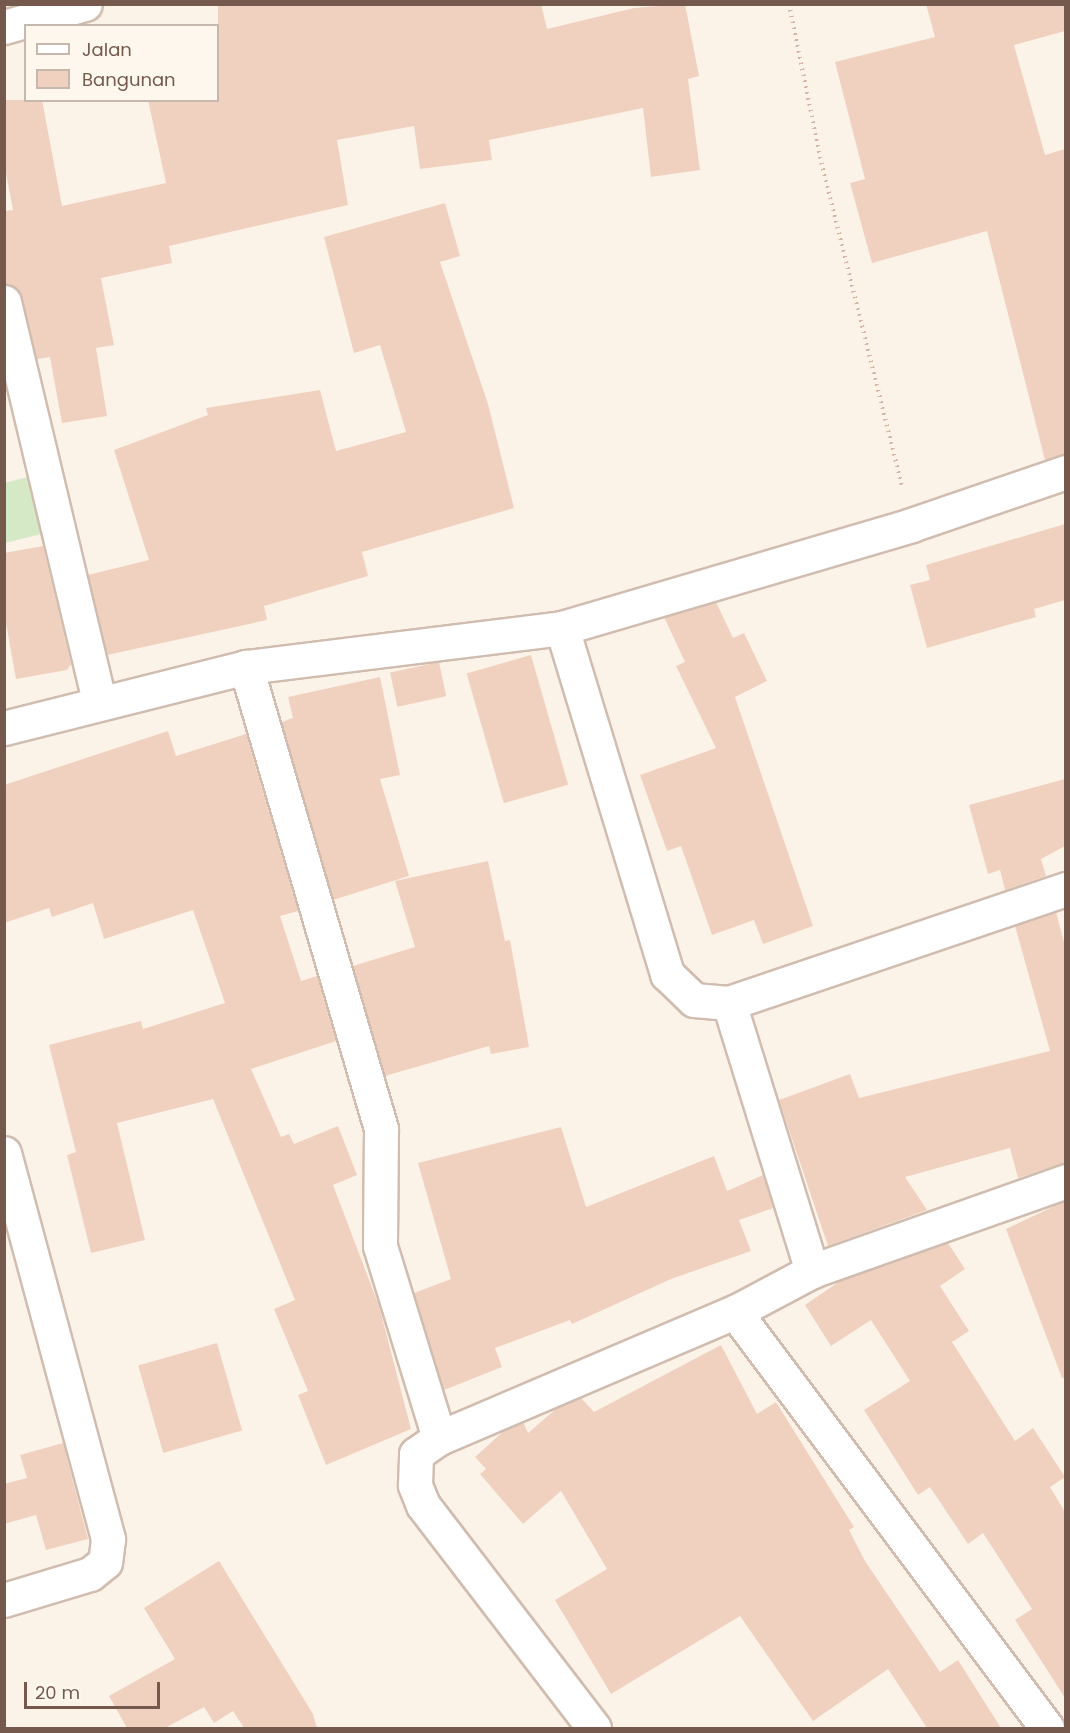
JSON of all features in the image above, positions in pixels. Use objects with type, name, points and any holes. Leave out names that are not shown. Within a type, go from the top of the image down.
[{"type":"street","points":[[4,27],[85,4]]},
{"type":"street","points":[[4,302],[99,701]]},
{"type":"street","points":[[4,728],[99,701],[246,667],[561,628],[911,525],[1065,472]]},
{"type":"street","points":[[561,628],[668,974],[694,999],[729,1003],[1065,889]]},
{"type":"street","points":[[246,667],[381,1129],[380,1245],[439,1438]]},
{"type":"street","points":[[729,1003],[812,1271]]},
{"type":"street","points":[[4,1153],[108,1539],[105,1562],[90,1574],[4,1600]]},
{"type":"street","points":[[594,1728],[423,1505],[412,1466],[416,1454],[439,1438],[735,1312],[812,1271],[1065,1181]]},
{"type":"street","points":[[735,1312],[1047,1728]]},
{"type":"path","points":[[789,4],[820,157],[911,525]]},
{"type":"green space","points":[[32,476],[45,533],[5,543],[4,483]]},
{"type":"building","points":[[218,4],[541,4],[547,29],[634,8],[685,4],[699,76],[688,79],[700,170],[651,177],[643,108],[489,140],[492,160],[420,169],[414,126],[337,140],[348,205],[169,246],[172,263],[101,278],[114,345],[96,348],[107,416],[62,423],[50,357],[37,359],[22,297],[4,284],[4,211],[13,210],[4,163],[4,100],[42,102],[62,206],[166,183],[148,102],[219,102]]},
{"type":"building","points":[[926,4],[1065,4],[1065,31],[1014,45],[1045,155],[1065,149],[1065,454],[1045,460],[987,231],[872,263],[850,183],[865,179],[835,62],[935,37]]},
{"type":"building","points":[[445,203],[460,256],[440,262],[488,404],[514,508],[362,552],[368,576],[264,606],[267,620],[107,655],[88,575],[149,560],[114,450],[208,415],[206,408],[320,390],[336,451],[406,432],[380,345],[354,353],[324,237]]},
{"type":"building","points":[[1065,524],[1065,600],[1034,609],[1036,617],[927,648],[910,585],[930,580],[926,565]]},
{"type":"building","points":[[43,546],[71,664],[67,670],[16,679],[4,612],[4,553]]},
{"type":"building","points":[[716,602],[733,638],[744,633],[767,681],[735,697],[813,926],[763,944],[754,920],[712,935],[681,846],[667,851],[640,775],[716,748],[676,666],[685,662],[664,617]]},
{"type":"building","points":[[531,655],[568,785],[504,803],[467,673]]},
{"type":"building","points":[[439,662],[446,696],[397,707],[390,672]]},
{"type":"building","points":[[380,677],[400,775],[380,779],[409,876],[333,900],[282,722],[293,718],[288,697]]},
{"type":"building","points":[[168,731],[176,756],[246,734],[298,911],[280,916],[301,981],[317,976],[336,1041],[251,1069],[281,1137],[289,1134],[294,1144],[338,1126],[357,1175],[333,1185],[379,1306],[411,1429],[326,1465],[298,1395],[308,1391],[274,1309],[295,1300],[213,1099],[117,1123],[145,1240],[91,1253],[67,1155],[76,1152],[49,1045],[141,1021],[143,1029],[225,1003],[193,910],[104,939],[93,903],[52,917],[49,908],[4,923],[4,785]]},
{"type":"building","points":[[1065,779],[1065,846],[1041,859],[1046,876],[1005,890],[1000,870],[988,874],[969,805]]},
{"type":"building","points":[[488,861],[505,941],[510,940],[529,1047],[491,1054],[489,1046],[385,1076],[353,966],[415,947],[395,881]]},
{"type":"building","points":[[1056,912],[1065,946],[1065,1163],[1018,1178],[1010,1148],[905,1177],[927,1210],[828,1246],[779,1100],[850,1074],[859,1098],[1050,1051],[1015,926]]},
{"type":"building","points":[[561,1127],[586,1207],[714,1156],[727,1191],[763,1175],[773,1208],[739,1220],[751,1251],[671,1279],[572,1324],[570,1320],[495,1348],[502,1367],[444,1390],[414,1293],[451,1279],[418,1163]]},
{"type":"building","points":[[1065,1201],[1065,1378],[1062,1378],[1006,1229]]},
{"type":"building","points":[[948,1243],[965,1269],[940,1286],[969,1331],[952,1342],[1015,1441],[1033,1428],[1065,1477],[1050,1487],[1065,1512],[1065,1698],[1015,1620],[1032,1609],[983,1533],[968,1544],[930,1487],[918,1495],[864,1410],[910,1381],[871,1320],[831,1346],[805,1305],[840,1281]]},
{"type":"building","points":[[217,1343],[242,1430],[163,1453],[138,1366]]},
{"type":"building","points":[[721,1345],[757,1414],[776,1402],[854,1527],[849,1530],[865,1561],[940,1672],[958,1660],[1001,1728],[927,1728],[888,1669],[813,1721],[740,1616],[611,1694],[555,1600],[607,1569],[561,1491],[523,1524],[480,1474],[486,1469],[475,1457],[505,1430],[523,1422],[528,1433],[556,1409],[581,1398],[594,1412]]},
{"type":"building","points":[[63,1443],[88,1539],[46,1550],[36,1515],[4,1524],[4,1484],[27,1478],[20,1455]]},
{"type":"building","points":[[219,1561],[313,1714],[317,1728],[244,1728],[233,1711],[214,1723],[204,1707],[165,1728],[127,1728],[109,1696],[175,1659],[144,1608]]}]
